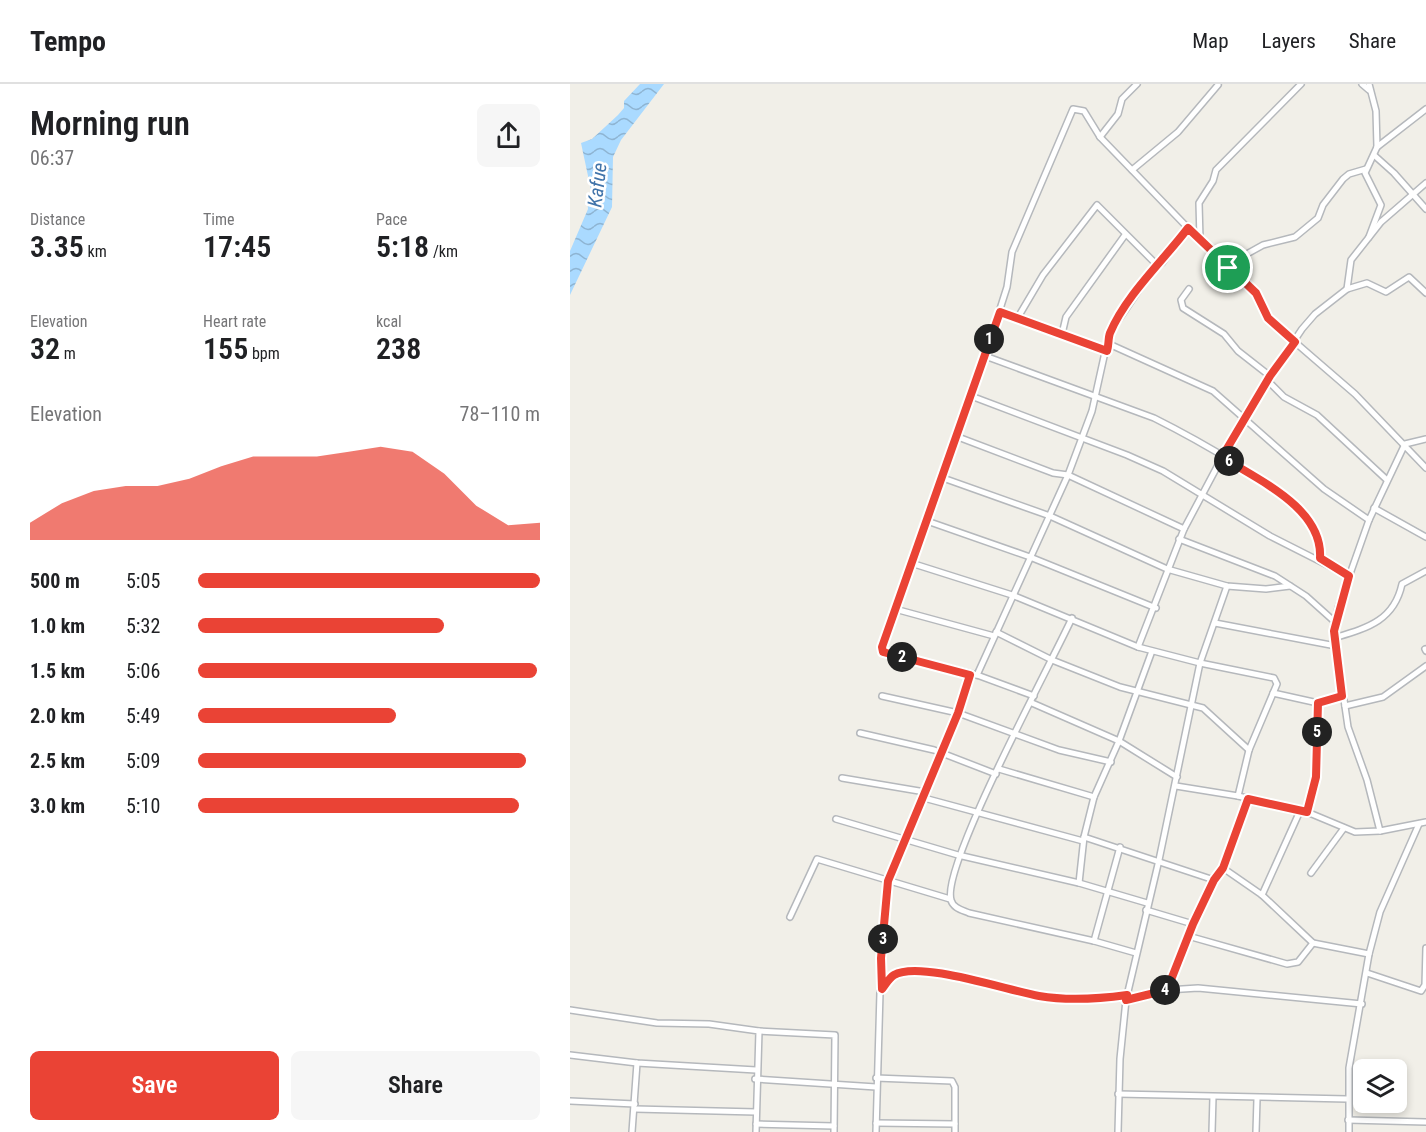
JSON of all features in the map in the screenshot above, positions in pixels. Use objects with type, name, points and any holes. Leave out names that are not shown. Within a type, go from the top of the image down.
[{"type":"street","points":[[1100,137],[1118,114],[1122,99],[1137,84]]},
{"type":"street","points":[[1200,239],[1199,203],[1213,181],[1216,170],[1301,84]]},
{"type":"street","points":[[1362,84],[1369,87],[1376,111],[1377,147],[1375,156],[1366,169],[1366,179],[1376,191],[1381,206],[1369,237]]},
{"type":"street","points":[[1132,170],[1178,132],[1218,85]]},
{"type":"street","points":[[1177,777],[1119,741],[1033,699],[973,675],[883,652],[882,647],[958,437],[1000,312],[1012,252],[1073,109],[1083,111],[1100,137],[1228,268],[1256,293],[1268,318],[1355,394],[1426,468]]},
{"type":"street","points":[[1377,147],[1426,109]]},
{"type":"street","points":[[1375,156],[1426,209]]},
{"type":"street","points":[[1228,268],[1239,258],[1256,252],[1263,245],[1295,237],[1318,218],[1323,205],[1343,179],[1349,174],[1366,169]]},
{"type":"street","points":[[1347,289],[1350,260],[1381,222],[1426,183]]},
{"type":"street","points":[[1017,319],[1042,275],[1094,206],[1099,206],[1158,266]]},
{"type":"street","points":[[876,1132],[876,1078],[882,989],[881,958],[888,881],[973,675],[995,634],[1068,475],[1095,399],[1108,348],[1109,334],[1153,269],[1158,266],[1188,228]]},
{"type":"street","points":[[1062,334],[1066,317],[1125,235]]},
{"type":"street","points":[[1138,647],[1156,608],[1167,569],[1179,539],[1222,457],[1268,378],[1315,314],[1347,289],[1367,283],[1386,292],[1409,277],[1426,293]]},
{"type":"street","points":[[1190,289],[1181,300],[1183,308],[1224,334],[1284,397],[1317,415],[1387,480]]},
{"type":"street","points":[[1000,312],[1108,348],[1201,384],[1244,417],[1324,489],[1369,520]]},
{"type":"street","points":[[985,356],[1095,399],[1154,418],[1222,457],[1290,502],[1307,517],[1321,546],[1320,558]]},
{"type":"street","points":[[971,396],[1163,471],[1270,536],[1320,558],[1349,576]]},
{"type":"street","points":[[958,437],[1053,473],[1068,475],[1184,529]]},
{"type":"street","points":[[1405,444],[1426,439]]},
{"type":"street","points":[[1380,831],[1367,780],[1348,727],[1334,638],[1335,622],[1369,520],[1405,444]]},
{"type":"street","points":[[943,478],[1050,516],[1167,569],[1227,586],[1266,589],[1290,586]]},
{"type":"street","points":[[1374,508],[1426,537]]},
{"type":"street","points":[[927,521],[1030,557],[1156,608]]},
{"type":"street","points":[[1179,539],[1275,576],[1335,622]]},
{"type":"street","points":[[911,563],[1012,595],[1138,647],[1200,663],[1274,678],[1277,684],[1249,750],[1238,796]]},
{"type":"street","points":[[1334,638],[1374,625],[1401,598],[1402,584],[1426,571]]},
{"type":"street","points":[[1118,1132],[1118,1094],[1126,998],[1176,786],[1200,663],[1227,586]]},
{"type":"street","points":[[895,609],[995,634],[1052,660],[1138,693],[1209,711],[1249,750]]},
{"type":"street","points":[[1072,618],[998,772],[975,814],[958,855],[950,898],[954,906],[969,913],[1094,941],[1136,953]]},
{"type":"street","points":[[1215,623],[1336,646]]},
{"type":"street","points":[[1079,883],[1084,839],[1094,797],[1111,762],[1152,651]]},
{"type":"street","points":[[1345,706],[1383,698],[1426,666]]},
{"type":"street","points":[[1273,693],[1318,703],[1342,696]]},
{"type":"street","points":[[882,696],[958,713],[1071,754],[1111,762]]},
{"type":"street","points":[[1262,895],[1304,811],[1316,777],[1318,703]]},
{"type":"street","points":[[860,733],[927,748],[998,772],[1094,797]]},
{"type":"street","points":[[842,777],[925,795],[975,814],[1120,847],[1214,880]]},
{"type":"street","points":[[1176,786],[1238,796],[1304,811],[1344,828],[1364,832],[1426,822]]},
{"type":"street","points":[[1167,990],[1193,924],[1214,880],[1223,868],[1248,799]]},
{"type":"street","points":[[836,819],[958,855],[1079,883],[1147,903]]},
{"type":"street","points":[[1349,1132],[1347,1099],[1351,1052],[1362,1004],[1369,954],[1380,912],[1419,824]]},
{"type":"street","points":[[1311,873],[1344,828]]},
{"type":"street","points":[[1094,941],[1120,847]]},
{"type":"street","points":[[790,917],[818,859],[950,898]]},
{"type":"street","points":[[1223,868],[1262,895],[1313,942],[1369,954]]},
{"type":"street","points":[[1146,910],[1193,924]]},
{"type":"street","points":[[1188,936],[1287,964],[1298,962],[1313,942]]},
{"type":"street","points":[[1367,973],[1421,991],[1425,985],[1426,948]]},
{"type":"street","points":[[882,989],[894,975],[907,971],[947,975],[1042,997],[1126,998],[1167,990],[1217,989],[1362,1004]]},
{"type":"street","points":[[570,1010],[657,1023],[709,1024],[759,1031],[835,1035],[837,1084],[834,1129],[756,1124]]},
{"type":"street","points":[[756,1132],[755,1079],[759,1031]]},
{"type":"street","points":[[570,1055],[637,1063],[756,1070]]},
{"type":"street","points":[[632,1132],[637,1063]]},
{"type":"street","points":[[876,1078],[952,1082],[955,1087],[955,1132]]},
{"type":"street","points":[[755,1079],[876,1087]]},
{"type":"street","points":[[1118,1094],[1257,1099],[1347,1099]]},
{"type":"street","points":[[1212,1132],[1213,1096]]},
{"type":"street","points":[[1256,1132],[1257,1099]]},
{"type":"street","points":[[570,1101],[635,1107],[756,1112]]},
{"type":"street","points":[[1348,1120],[1426,1122]]},
{"type":"street","points":[[876,1123],[955,1124]]},
{"type":"water","name":"Kafue","points":[[640,84],[664,84],[621,140],[613,157],[612,207],[570,295],[570,251],[588,209],[587,198],[591,190],[581,143],[592,139],[618,115],[624,108],[624,101]]},
{"type":"route","points":[[1188,228],[1228,268],[1256,293],[1268,318],[1295,342],[1270,376],[1222,457],[1266,485],[1307,517],[1321,546],[1320,558],[1349,576],[1338,608],[1334,631],[1342,696],[1318,703],[1316,777],[1307,812],[1248,799],[1223,868],[1214,880],[1193,924],[1167,990],[1126,1000],[1127,995],[1083,999],[1042,997],[947,975],[907,971],[894,975],[882,989],[881,958],[888,881],[958,713],[970,675],[883,652],[882,647],[913,555],[958,437],[960,423],[981,368],[997,315],[1000,312],[1107,351],[1109,334],[1124,310],[1153,269],[1162,263],[1188,228]]}]
